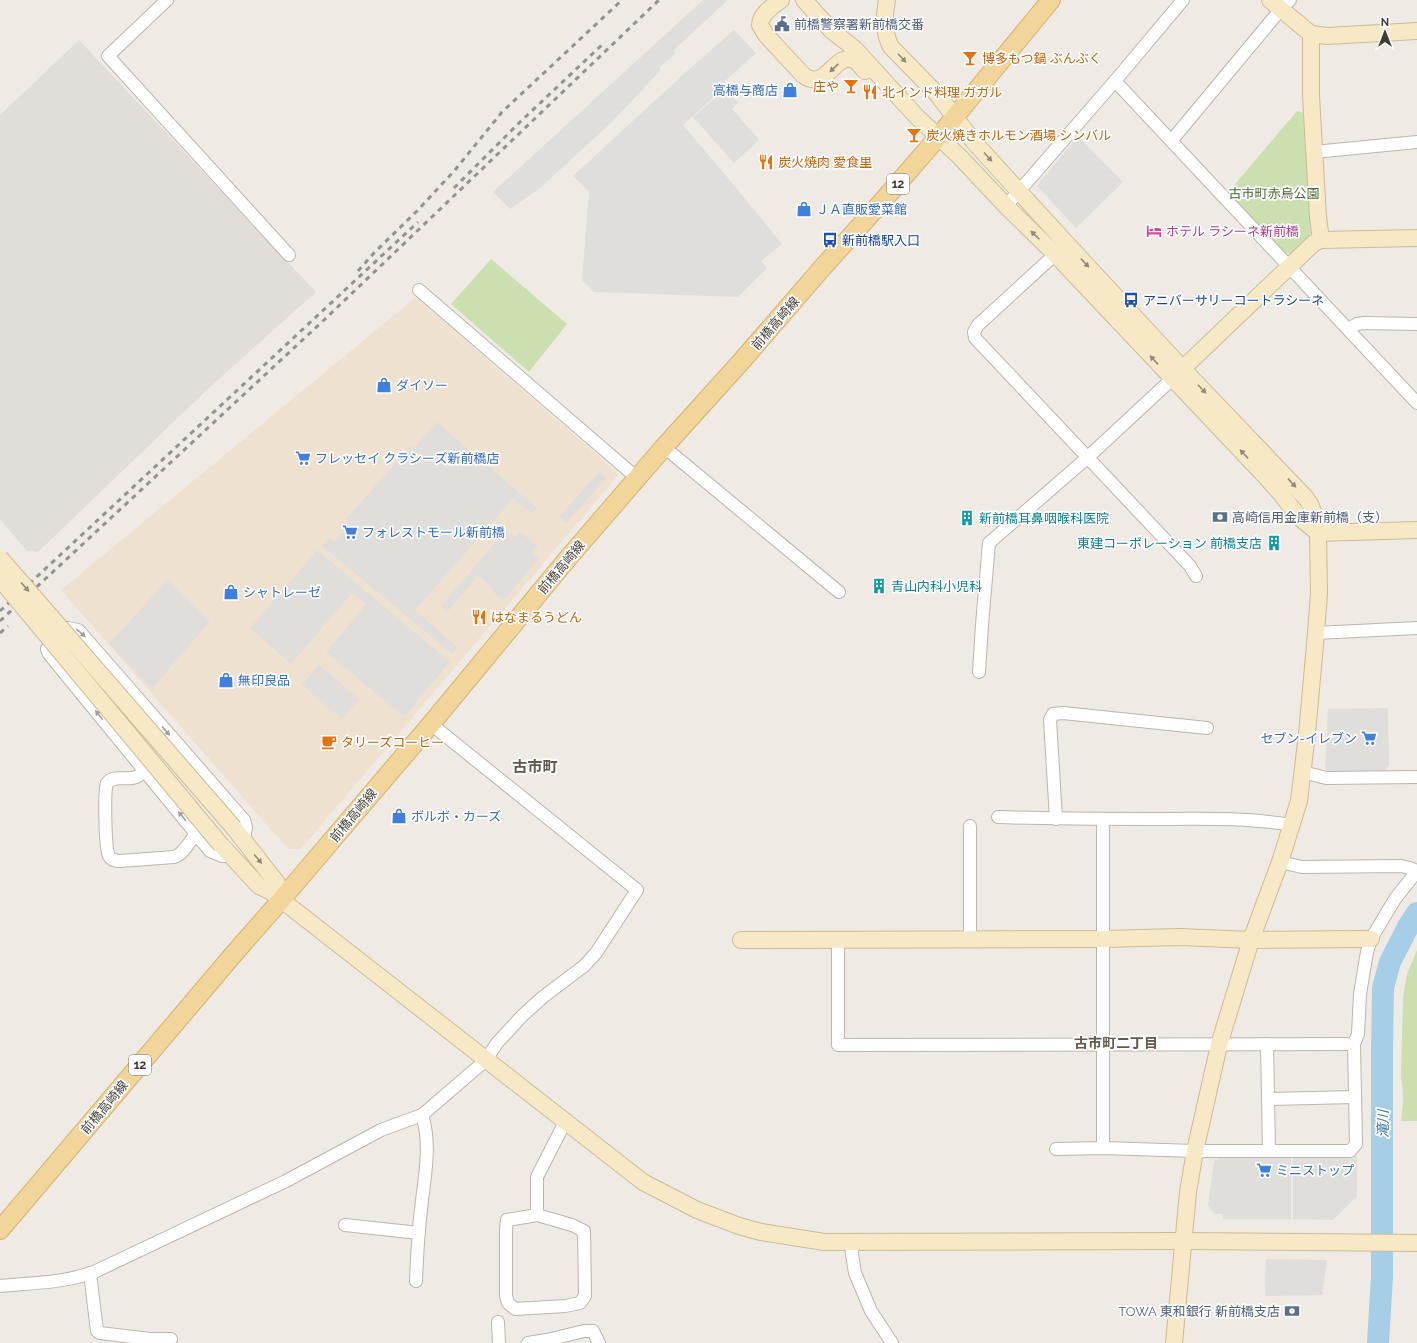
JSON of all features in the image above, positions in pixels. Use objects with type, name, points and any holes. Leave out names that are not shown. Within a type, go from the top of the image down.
[{"type":"main road","name":"前橋高崎線","points":[[0,1230],[431,724],[569,557],[664,447],[939,136],[1051,0]]},
{"type":"street","points":[[167,0],[108,56],[290,255]]},
{"type":"street","points":[[781,0],[764,14],[761,18],[760,25],[766,35],[803,75],[808,79],[819,79],[824,77],[840,61],[845,59],[854,60],[904,111],[916,117]]},
{"type":"street","points":[[804,0],[830,30],[854,48],[916,117],[939,136],[1006,206],[1305,497],[1310,504],[1314,515],[1318,533],[1319,593],[1303,772],[1299,801],[1280,862],[1251,940],[1219,1045],[1195,1151],[1188,1192],[1174,1343]]},
{"type":"street","points":[[887,0],[884,25],[886,37],[891,47],[937,94],[974,142],[1067,244],[1177,374]]},
{"type":"street","points":[[1006,206],[1116,81],[1183,0]]},
{"type":"street","points":[[1172,140],[1280,3],[1311,34],[1327,36],[1417,31]]},
{"type":"street","points":[[1311,34],[1311,96],[1318,217],[1321,240]]},
{"type":"street","points":[[1116,81],[1417,403]]},
{"type":"street","points":[[1314,152],[1417,142]]},
{"type":"street","points":[[979,672],[989,543],[1087,458],[1314,244],[1321,240],[1417,238]]},
{"type":"street","points":[[1067,244],[978,325],[974,332],[976,338],[1190,566],[1196,576]]},
{"type":"street","points":[[419,290],[637,478]]},
{"type":"street","points":[[1348,329],[1357,324],[1364,323],[1417,324]]},
{"type":"street","points":[[664,447],[839,592]]},
{"type":"street","points":[[1318,533],[1417,530]]},
{"type":"street","points":[[0,558],[234,828],[277,882],[281,900]]},
{"type":"street","points":[[0,580],[226,850],[259,886],[270,891],[643,1182],[697,1210],[739,1226],[761,1232],[824,1242],[1183,1240],[1409,1243]]},
{"type":"street","points":[[226,850],[222,856],[210,851],[49,654],[47,649],[49,644],[58,634],[68,628],[78,630],[82,633],[244,820],[246,827],[244,842]]},
{"type":"street","points":[[1316,633],[1417,628]]},
{"type":"street","points":[[1056,819],[1050,720],[1053,714],[1063,713],[1207,728]]},
{"type":"street","points":[[0,1286],[66,1279],[90,1273],[286,1181],[380,1130],[422,1114],[486,1060],[497,1043],[522,1016],[543,997],[584,966],[596,953],[637,890],[431,724]]},
{"type":"street","points":[[145,771],[136,777],[114,779],[107,783],[106,833],[110,858],[120,861],[178,856],[182,854],[191,838],[197,834]]},
{"type":"street","points":[[1303,772],[1326,778],[1417,777]]},
{"type":"street","points":[[998,817],[1056,819],[1191,818],[1268,821],[1291,825]]},
{"type":"street","points":[[1103,819],[1103,1148]]},
{"type":"street","points":[[970,826],[970,939]]},
{"type":"street","points":[[1056,1149],[1103,1148],[1195,1151],[1350,1151],[1356,1144],[1354,1044],[1358,1034],[1360,994],[1367,952],[1371,939],[1395,899],[1417,871],[1401,866],[1302,867],[1280,862]]},
{"type":"street","points":[[741,940],[1103,939],[1180,937],[1251,940],[1371,939]]},
{"type":"street","points":[[838,939],[838,1045],[1354,1044]]},
{"type":"street","points":[[1267,1044],[1269,1151]]},
{"type":"street","points":[[1268,1099],[1355,1097]]},
{"type":"street","points":[[416,1281],[427,1149],[426,1126],[422,1114]]},
{"type":"street","points":[[537,1215],[537,1177],[565,1122]]},
{"type":"street","points":[[537,1215],[584,1231],[585,1296],[580,1303],[565,1306],[515,1308],[508,1303],[506,1296],[507,1220],[537,1215]]},
{"type":"street","points":[[345,1226],[419,1233]]},
{"type":"street","points":[[851,1242],[855,1273],[871,1311],[891,1343]]},
{"type":"street","points":[[90,1273],[97,1331],[100,1333],[150,1339],[171,1339]]},
{"type":"street","points":[[498,1322],[499,1343]]},
{"type":"street","points":[[528,1343],[548,1340],[584,1331],[593,1331],[600,1343]]},
{"type":"shaded area","points":[[703,0],[728,0],[674,50],[675,54],[660,67],[660,71],[611,123],[539,189],[510,209],[493,192]]},
{"type":"shaded area","points":[[734,30],[756,53],[723,83],[725,87],[683,125],[782,244],[761,261],[767,268],[738,297],[594,292],[582,280],[589,191],[573,176],[687,71]]},
{"type":"shaded area","points":[[79,40],[316,292],[210,387],[38,552],[27,551],[0,519],[0,115]]},
{"type":"shaded area","points":[[726,89],[738,103],[732,109],[759,140],[734,163],[693,117]]},
{"type":"shaded area","points":[[1078,136],[1123,182],[1076,228],[1037,186]]},
{"type":"shaded area","name":"フォレストモール新前橋","points":[[416,297],[619,474],[301,849],[288,849],[61,590]]},
{"type":"shaded area","points":[[437,422],[470,451],[465,456],[468,459],[474,454],[537,508],[532,513],[513,499],[415,610],[457,647],[452,654],[322,546],[329,537],[334,541],[350,523],[346,519],[411,445],[414,448]]},
{"type":"shaded area","points":[[599,472],[606,478],[566,523],[559,517]]},
{"type":"shaded area","points":[[506,530],[515,537],[520,532],[538,546],[532,553],[539,559],[503,601],[496,595],[488,584],[478,576],[447,612],[441,606]]},
{"type":"shaded area","points":[[317,550],[450,662],[404,717],[326,652],[366,604],[352,593],[291,664],[250,628]]},
{"type":"shaded area","points":[[167,580],[210,621],[152,689],[109,644]]},
{"type":"shaded area","points":[[319,665],[359,699],[342,719],[302,685]]},
{"type":"shaded area","points":[[1388,708],[1389,766],[1383,772],[1329,773],[1325,769],[1328,709]]},
{"type":"shaded area","points":[[1293,1156],[1357,1156],[1357,1196],[1333,1220],[1293,1219]]},
{"type":"shaded area","points":[[1291,1157],[1291,1219],[1223,1219],[1223,1214],[1214,1214],[1208,1206],[1214,1161],[1220,1158]]},
{"type":"shaded area","points":[[1266,1259],[1327,1260],[1322,1295],[1265,1296]]},
{"type":"green space","name":"古市町赤烏公園","points":[[1297,111],[1304,113],[1311,232],[1309,237],[1292,254],[1285,253],[1231,198],[1230,190]]},
{"type":"green space","points":[[491,259],[567,324],[529,372],[451,304]]},
{"type":"green space","points":[[1417,950],[1417,1121],[1401,1121],[1403,1099],[1401,1077],[1403,997],[1407,974]]},
{"type":"waterway","name":"滝川","points":[[1378,1343],[1382,1277],[1383,988],[1390,962],[1409,925],[1417,913]]},
{"type":"railway","points":[[358,271],[455,170],[502,112],[622,0]]},
{"type":"railway","points":[[0,621],[324,320],[659,0]]},
{"type":"railway","points":[[454,188],[520,122],[605,42]]},
{"type":"railway","points":[[0,611],[418,222]]},
{"type":"railway","points":[[0,633],[8,626]]},
{"type":"place","name":"前橋警察署新前橋交番","points":[[782,24]]},
{"type":"place","name":"博多もつ鍋 ぶんぶく","points":[[970,58]]},
{"type":"place","name":"庄や","points":[[851,86]]},
{"type":"place","name":"高橋与商店","points":[[790,90]]},
{"type":"place","name":"北インド料理 ガガル","points":[[870,92]]},
{"type":"place","name":"炭火焼きホルモン酒場 シンバル","points":[[914,135]]},
{"type":"place","name":"炭火焼肉 愛食里","points":[[766,162]]},
{"type":"place","name":"ＪＡ直販愛菜館","points":[[804,209]]},
{"type":"place","name":"ホテル ラシーネ新前橋","points":[[1154,231]]},
{"type":"place","name":"新前橋駅入口","points":[[830,240]]},
{"type":"place","name":"アニバーサリーコートラシーネ","points":[[1131,300]]},
{"type":"place","name":"ダイソー","points":[[384,385]]},
{"type":"place","name":"フレッセイ クラシーズ新前橋店","points":[[303,458]]},
{"type":"place","name":"高崎信用金庫新前橋（支）","points":[[1220,517]]},
{"type":"place","name":"新前橋耳鼻咽喉科医院","points":[[967,518]]},
{"type":"place","name":"フォレストモール新前橋","points":[[350,532]]},
{"type":"place","name":"東建コーポレーション 前橋支店","points":[[1274,543]]},
{"type":"place","name":"青山内科小児科","points":[[879,586]]},
{"type":"place","name":"シャトレーゼ","points":[[231,592]]},
{"type":"place","name":"はなまるうどん","points":[[479,617]]},
{"type":"place","name":"無印良品","points":[[226,680]]},
{"type":"place","name":"セブン-イレブン","points":[[1369,738]]},
{"type":"place","name":"タリーズコーヒー","points":[[329,742]]},
{"type":"place","name":"ボルボ・カーズ","points":[[399,816]]},
{"type":"place","name":"ミニストップ","points":[[1264,1170]]},
{"type":"place","name":"TOWA 東和銀行 新前橋支店","points":[[1292,1311]]},
{"type":"district","name":"古市町","points":[[535,767]]},
{"type":"district","name":"古市町二丁目","points":[[1116,1043]]}]
